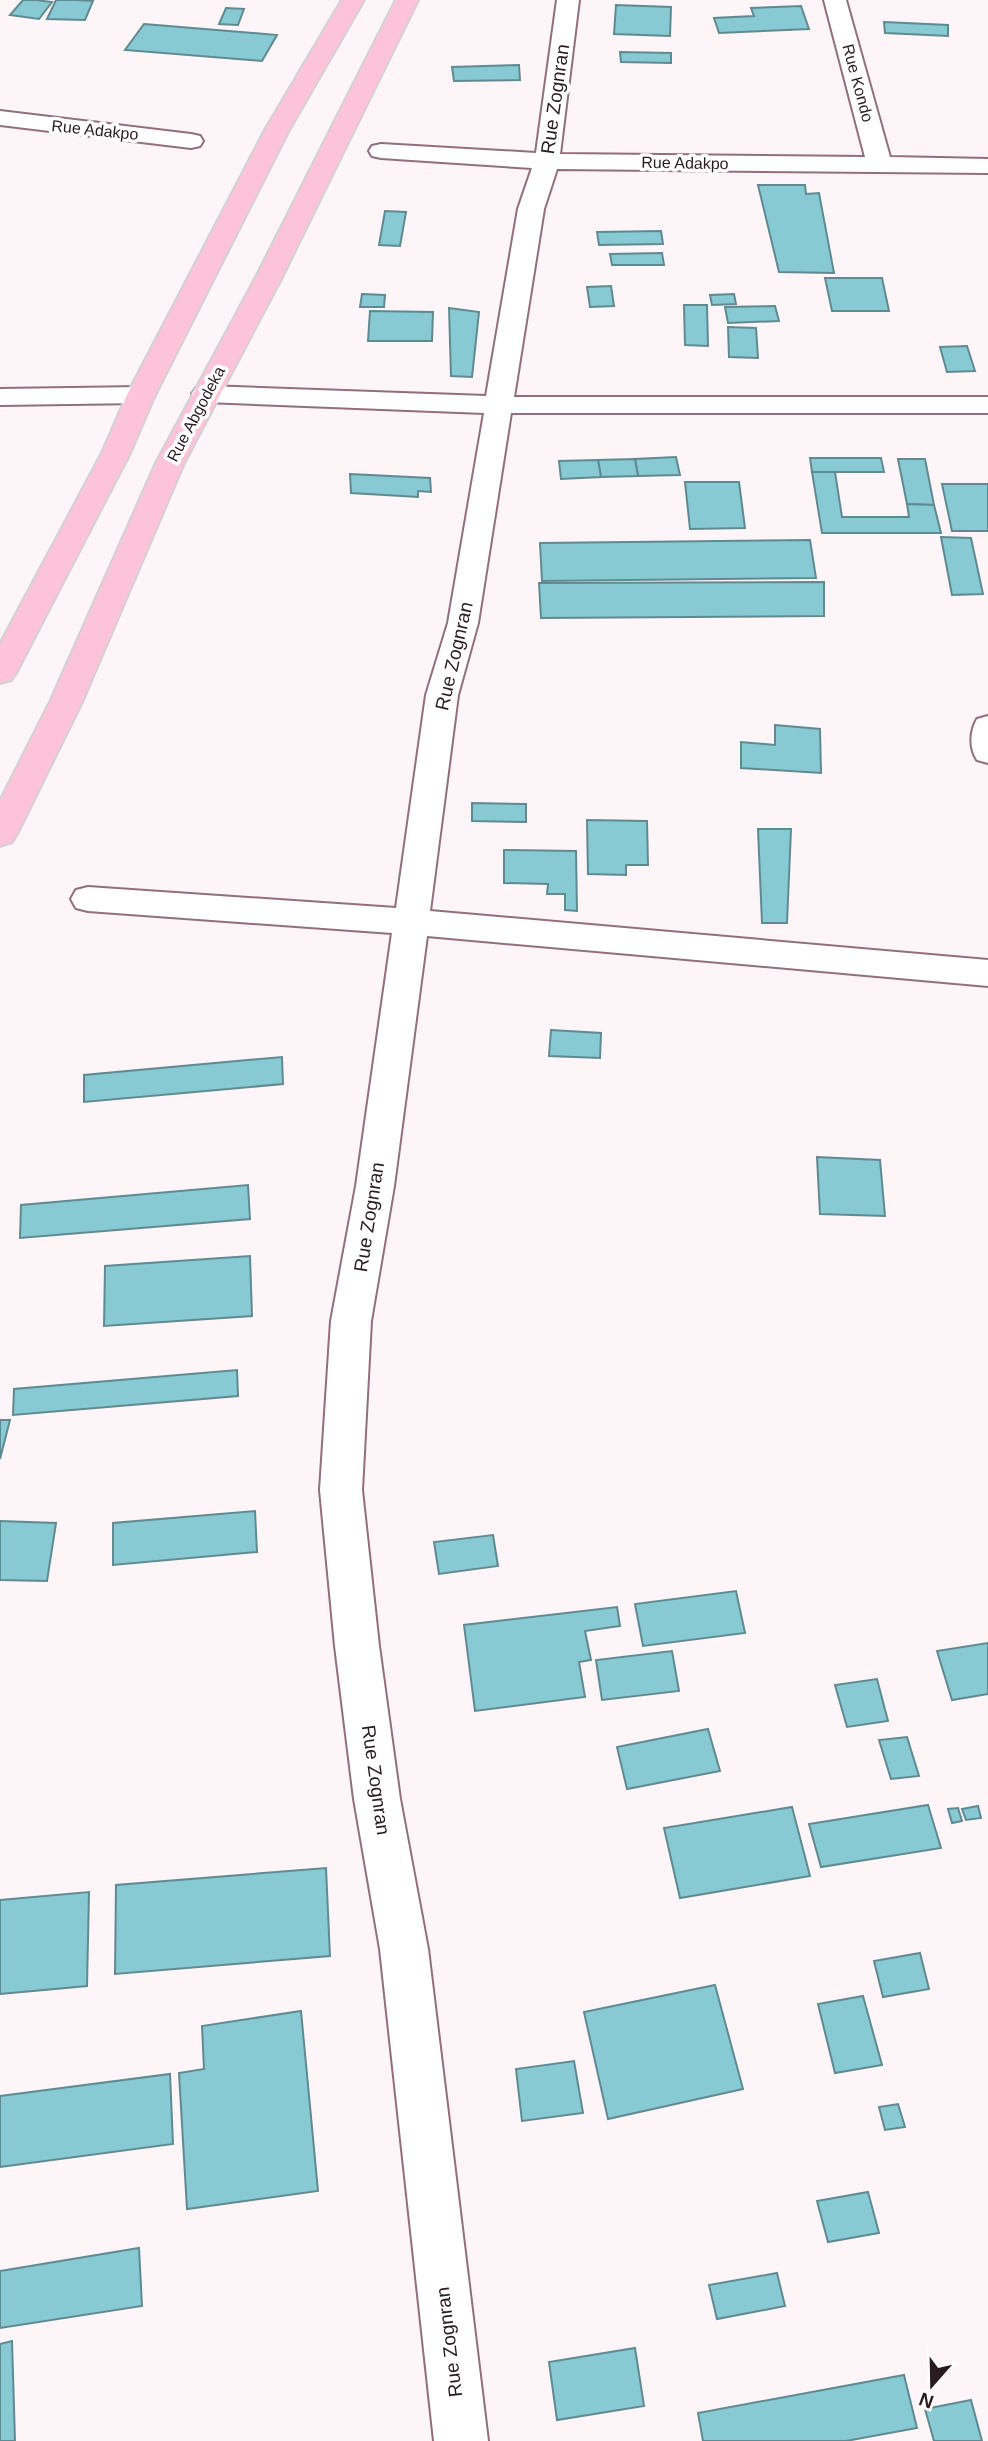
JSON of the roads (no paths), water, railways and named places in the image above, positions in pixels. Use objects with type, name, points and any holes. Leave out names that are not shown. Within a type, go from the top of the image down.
[{"type":"main road","name":"Rue Abgodeka","points":[[0,834],[66,702],[170,463],[174,395],[277,130],[353,0]]},
{"type":"main road","name":"Rue Abgodeka","points":[[0,673],[116,453],[174,395],[268,279],[407,0]]},
{"type":"street","name":"Rue Zognran","points":[[461,2441],[404,1949],[377,1800],[357,1646],[341,1490],[352,1321],[375,1186],[442,695],[463,623],[531,209],[547,161],[568,0]]},
{"type":"street","name":"Rue Kondo","points":[[835,0],[880,166]]},
{"type":"street","name":"Rue Adakpo","points":[[0,118],[191,141]]},
{"type":"street","name":"Rue Adakpo","points":[[382,151],[547,161],[988,166]]},
{"type":"street","points":[[0,397],[174,395],[499,405],[988,405]]},
{"type":"street","points":[[988,727],[988,752]]},
{"type":"street","points":[[88,899],[412,922],[988,973]]}]
